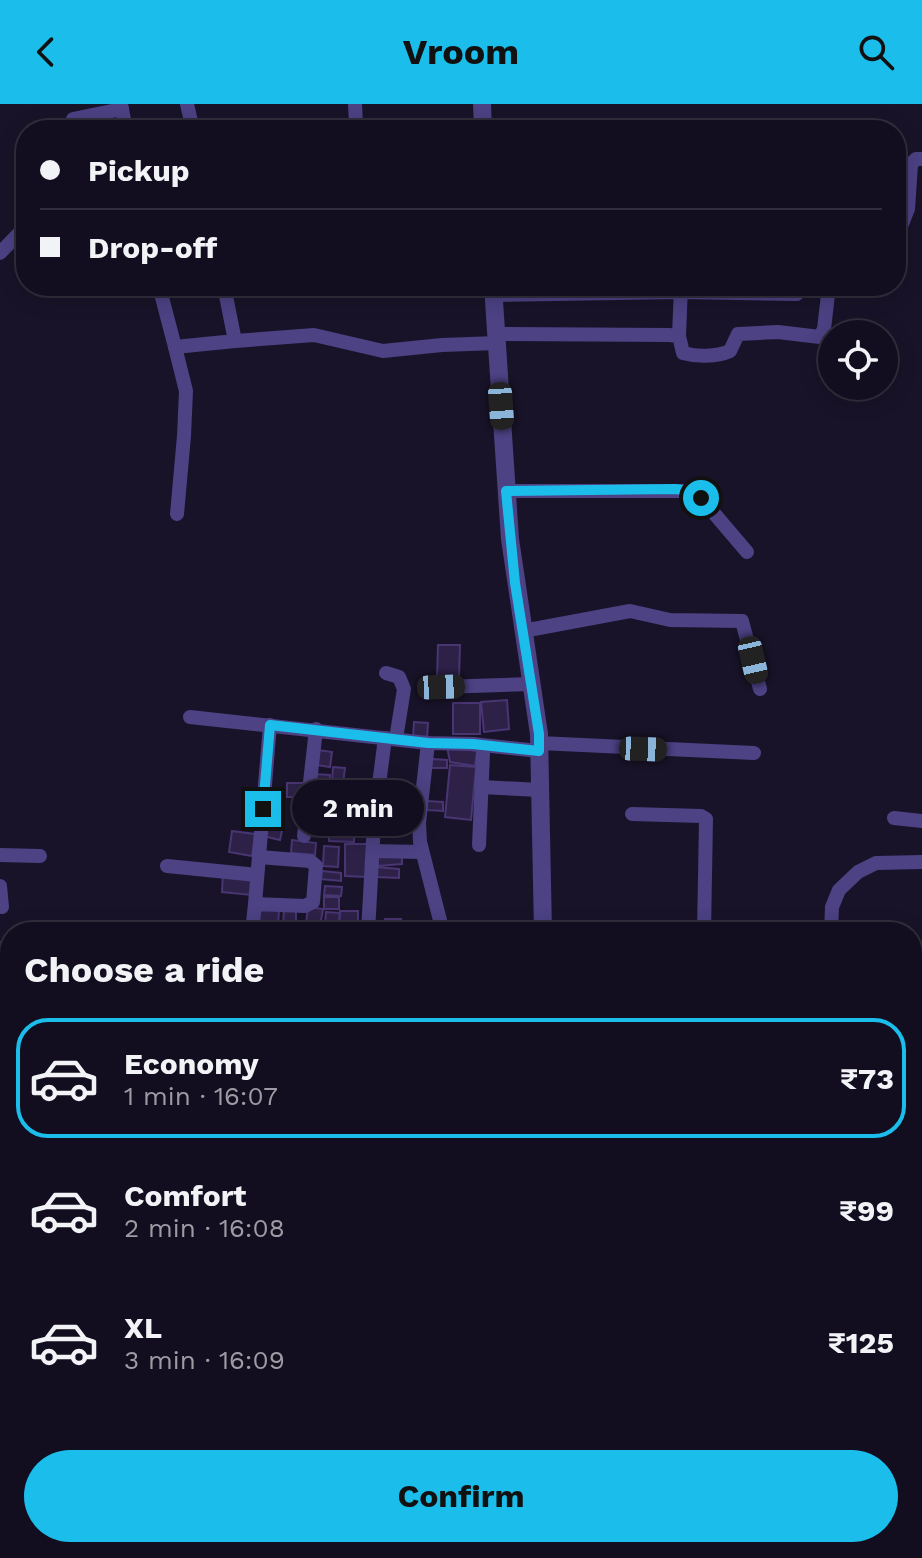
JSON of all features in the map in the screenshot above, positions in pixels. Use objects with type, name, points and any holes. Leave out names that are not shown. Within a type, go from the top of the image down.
[{"type":"street","points":[[73,119],[122,106]]},
{"type":"street","points":[[915,210],[911,164],[916,159],[922,159]]},
{"type":"street","points":[[162,296],[186,391],[177,514]]},
{"type":"street","points":[[226,296],[235,341]]},
{"type":"street","points":[[493,296],[506,491],[539,747],[543,922]]},
{"type":"street","points":[[681,296],[679,336],[683,353],[692,355],[730,351],[738,334],[778,332],[820,337],[824,329],[828,296]]},
{"type":"street","points":[[175,347],[314,335],[383,351],[496,339],[645,333],[679,336]]},
{"type":"street","points":[[506,491],[690,491],[701,498],[747,552]]},
{"type":"street","points":[[523,631],[630,611],[670,620],[742,621],[760,689]]},
{"type":"street","points":[[369,922],[373,851],[390,738],[404,689],[399,677],[386,673]]},
{"type":"street","points":[[441,687],[531,684]]},
{"type":"street","points":[[190,717],[428,743],[754,753]]},
{"type":"street","points":[[253,922],[270,725]]},
{"type":"street","points":[[304,836],[316,729]]},
{"type":"street","points":[[428,743],[419,823],[422,852],[440,922]]},
{"type":"street","points":[[479,845],[483,754]]},
{"type":"street","points":[[481,787],[540,790]]},
{"type":"street","points":[[632,814],[701,816],[706,819],[704,922]]},
{"type":"street","points":[[894,818],[922,821]]},
{"type":"street","points":[[373,851],[422,852]]},
{"type":"street","points":[[0,855],[40,856]]},
{"type":"street","points":[[255,904],[309,905],[313,902],[316,866],[310,861],[259,857]]},
{"type":"street","points":[[831,922],[832,907],[839,890],[858,872],[876,863],[922,862]]},
{"type":"street","points":[[167,866],[257,875]]},
{"type":"street","points":[[0,886],[2,907]]},
{"type":"building","points":[[438,645],[460,645],[459,678],[437,677]]},
{"type":"building","points":[[507,700],[509,729],[484,732],[481,702]]},
{"type":"building","points":[[453,703],[480,703],[480,734],[453,734]]},
{"type":"building","points":[[414,722],[428,723],[427,739],[413,738]]},
{"type":"building","points":[[447,746],[477,751],[475,766],[450,762]]},
{"type":"building","points":[[318,750],[332,752],[330,767],[316,765]]},
{"type":"building","points":[[432,759],[447,760],[447,768],[431,768]]},
{"type":"building","points":[[450,765],[476,767],[471,820],[445,817]]},
{"type":"building","points":[[333,767],[345,768],[343,784],[332,783]]},
{"type":"building","points":[[314,774],[330,775],[329,791],[314,791]]},
{"type":"building","points":[[287,783],[303,783],[303,797],[287,797]]},
{"type":"building","points":[[427,801],[443,802],[443,811],[427,810]]},
{"type":"building","points":[[312,804],[326,806],[325,815],[310,813]]},
{"type":"building","points":[[267,817],[284,821],[280,840],[263,836]]},
{"type":"building","points":[[329,824],[354,825],[354,842],[329,841]]},
{"type":"building","points":[[232,831],[255,834],[252,856],[229,852]]},
{"type":"building","points":[[292,840],[316,843],[315,855],[291,853]]},
{"type":"building","points":[[345,844],[368,844],[367,877],[345,876]]},
{"type":"building","points":[[324,846],[339,847],[338,867],[323,866]]},
{"type":"building","points":[[402,854],[402,864],[378,866],[377,856]]},
{"type":"building","points":[[376,867],[399,869],[399,878],[376,877]]},
{"type":"building","points":[[322,871],[341,873],[341,881],[321,879]]},
{"type":"building","points":[[223,874],[253,877],[252,895],[222,892]]},
{"type":"building","points":[[325,886],[342,887],[341,896],[324,895]]},
{"type":"building","points":[[324,897],[339,897],[339,909],[324,909]]},
{"type":"building","points":[[308,907],[323,909],[321,922],[306,922]]},
{"type":"building","points":[[258,908],[279,910],[278,922],[257,922]]},
{"type":"building","points":[[284,909],[296,910],[296,922],[283,922]]},
{"type":"building","points":[[340,911],[358,911],[358,922],[339,922]]},
{"type":"building","points":[[326,912],[340,913],[339,922],[325,922]]},
{"type":"building","points":[[385,919],[401,919],[401,922],[385,922]]},
{"type":"route","points":[[263,809],[270,725],[428,743],[539,751],[539,734],[515,583],[506,491],[675,489],[690,491],[701,498]]}]
